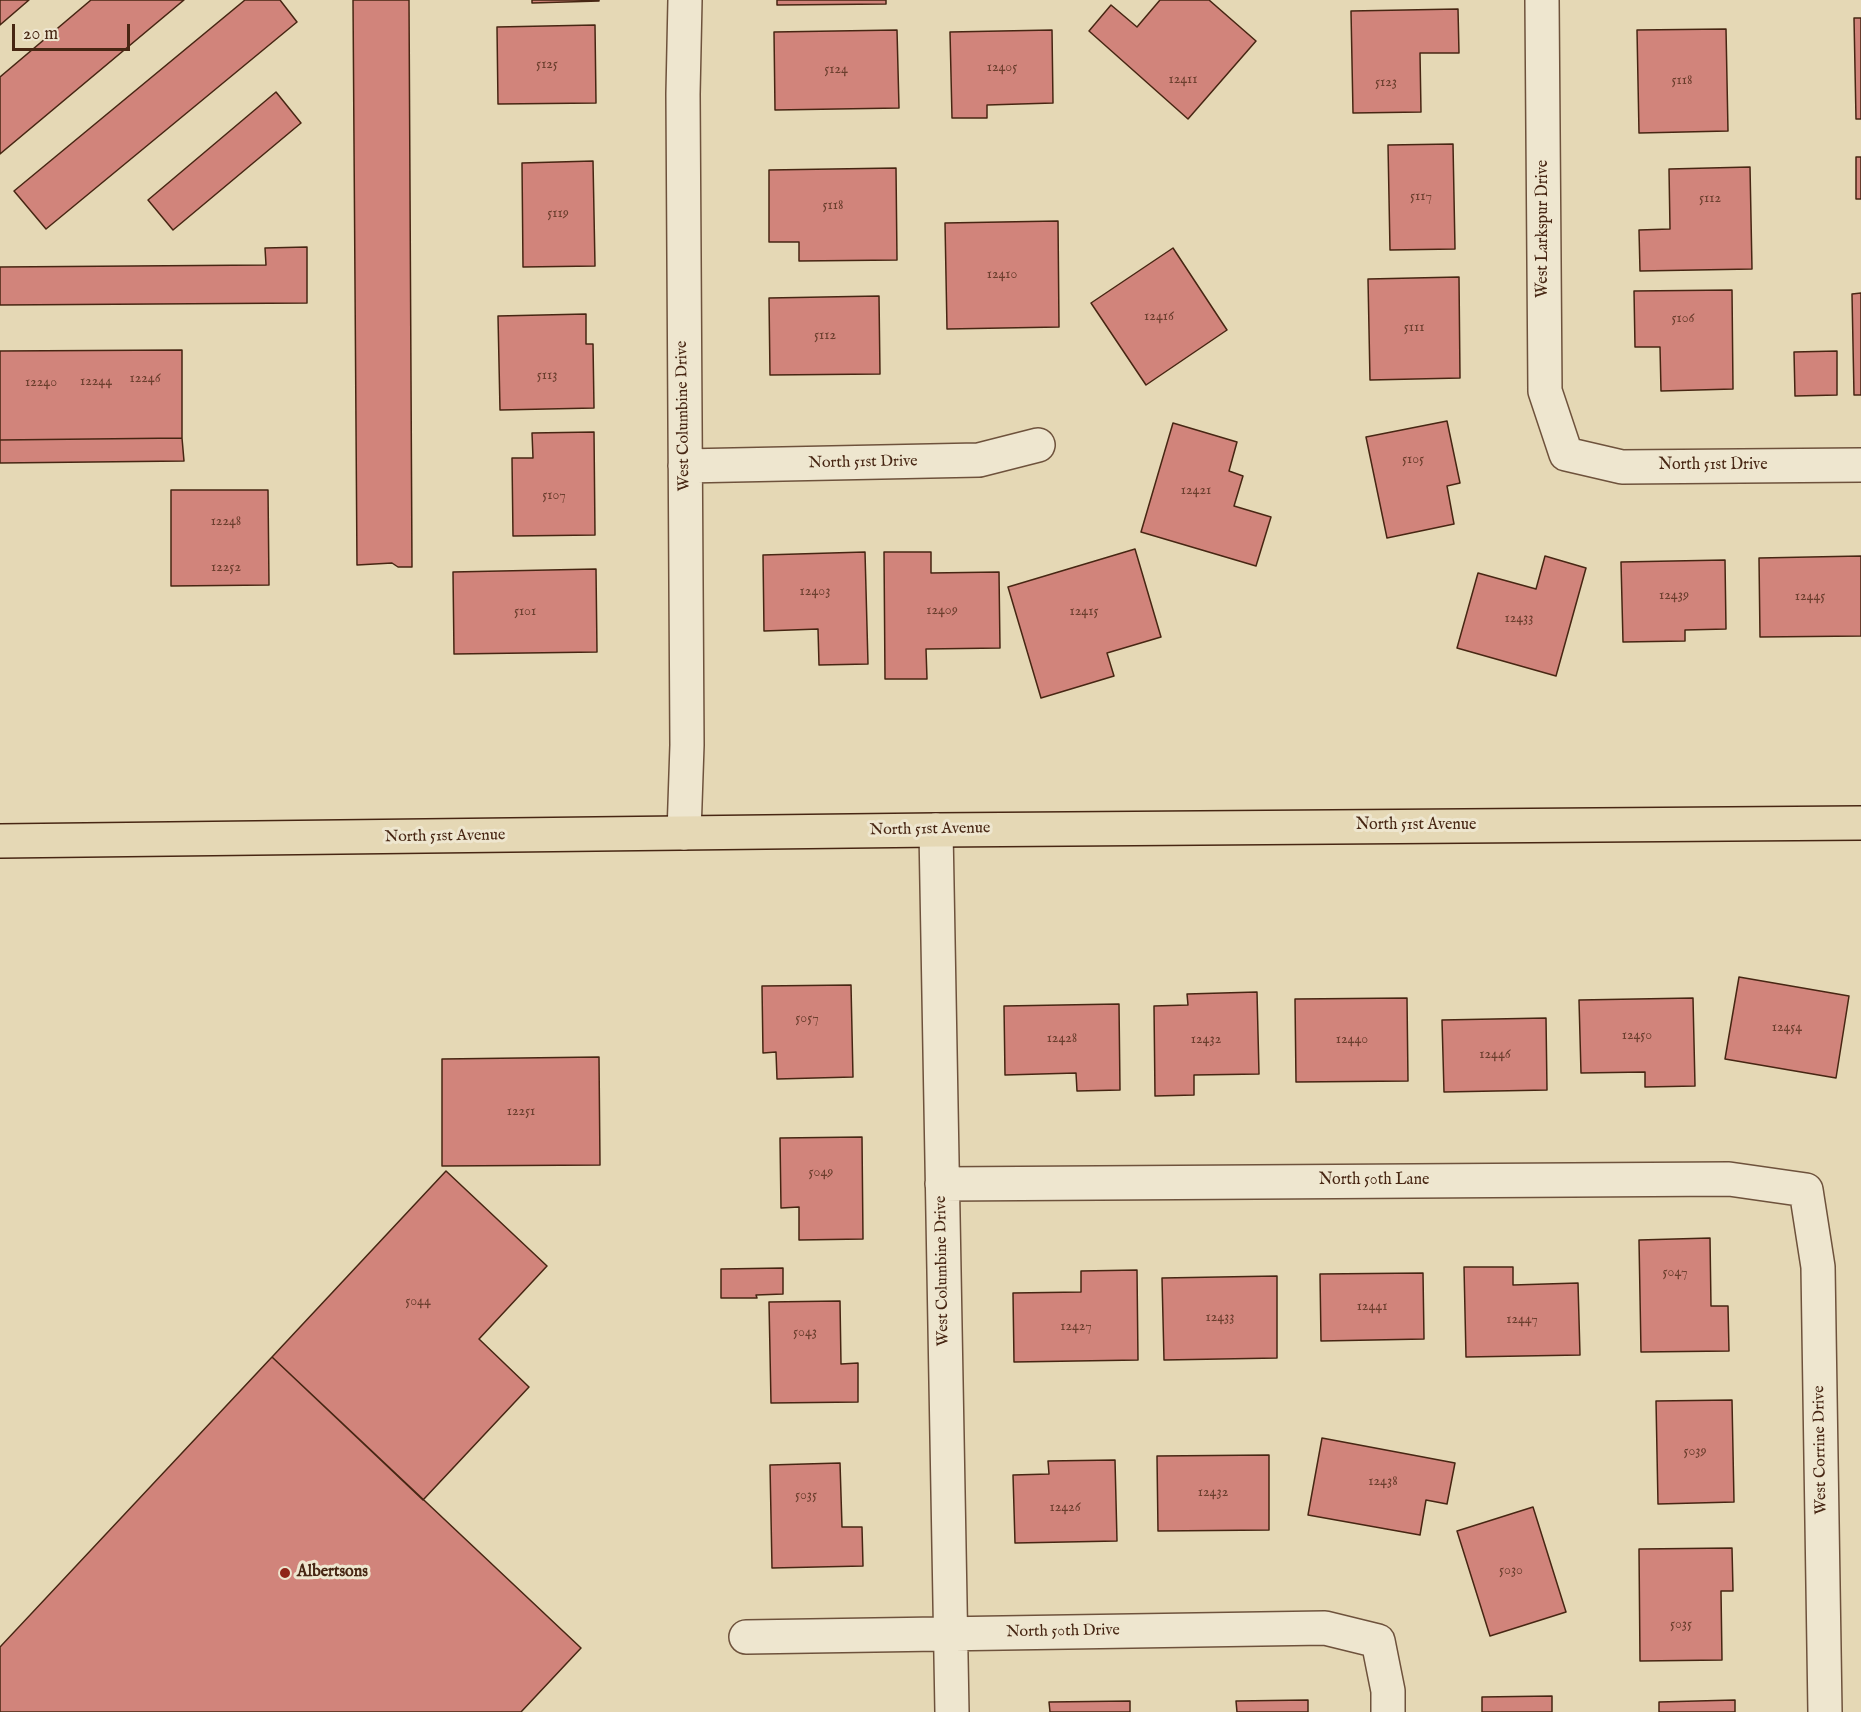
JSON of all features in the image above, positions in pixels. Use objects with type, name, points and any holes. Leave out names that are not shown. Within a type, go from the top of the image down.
[{"type":"main road","name":"North 51st Avenue","points":[[0,841],[936,830],[1861,823]]},
{"type":"street","name":"West Columbine Drive","points":[[684,833],[687,745],[682,93],[685,0]]},
{"type":"street","name":"West Larkspur Drive","points":[[1542,0],[1545,392],[1566,454]]},
{"type":"street","name":"North 51st Drive","points":[[685,466],[979,460],[1038,445]]},
{"type":"street","name":"North 51st Drive","points":[[1566,454],[1622,467],[1861,465]]},
{"type":"street","name":"West Columbine Drive","points":[[936,830],[952,1712]]},
{"type":"street","name":"North 50th Lane","points":[[942,1184],[1730,1179],[1806,1190]]},
{"type":"street","name":"West Corrine Drive","points":[[1806,1190],[1818,1267],[1825,1712]]},
{"type":"street","name":"North 50th Drive","points":[[746,1637],[1325,1628],[1378,1641],[1388,1691],[1388,1712]]},
{"type":"building","points":[[0,0],[29,0],[0,25]]},
{"type":"building","points":[[91,0],[184,0],[0,154],[0,77]]},
{"type":"building","points":[[245,0],[280,0],[297,22],[46,229],[14,191]]},
{"type":"building","points":[[353,0],[409,0],[412,567],[398,567],[392,563],[357,565]]},
{"type":"building","points":[[532,0],[599,0],[599,1],[532,3]]},
{"type":"building","points":[[777,0],[886,0],[886,4],[777,5]]},
{"type":"building","points":[[1160,0],[1209,0],[1256,41],[1188,119],[1089,31],[1111,5],[1137,27]]},
{"type":"building","points":[[1458,9],[1459,53],[1420,53],[1421,112],[1353,113],[1351,11]]},
{"type":"building","points":[[1854,18],[1861,18],[1861,119],[1856,119]]},
{"type":"building","points":[[595,25],[596,103],[498,104],[497,27]]},
{"type":"building","points":[[1726,29],[1728,131],[1639,133],[1637,30]]},
{"type":"building","points":[[897,30],[899,108],[775,110],[774,32]]},
{"type":"building","points":[[1052,30],[1053,103],[987,105],[987,118],[952,118],[950,32]]},
{"type":"building","points":[[276,92],[301,123],[173,230],[148,200]]},
{"type":"building","points":[[1453,144],[1455,249],[1390,250],[1388,145]]},
{"type":"building","points":[[1856,157],[1861,157],[1861,199],[1856,199]]},
{"type":"building","points":[[593,161],[595,266],[523,267],[522,163]]},
{"type":"building","points":[[1750,167],[1752,269],[1640,271],[1639,230],[1670,229],[1669,169]]},
{"type":"building","points":[[896,168],[897,260],[799,261],[799,242],[769,242],[769,170]]},
{"type":"building","points":[[1058,221],[1059,327],[947,329],[945,223]]},
{"type":"building","points":[[307,247],[307,303],[0,305],[0,267],[266,265],[265,248]]},
{"type":"building","points":[[1173,248],[1227,330],[1146,385],[1091,303]]},
{"type":"building","points":[[1459,277],[1460,378],[1370,380],[1368,279]]},
{"type":"building","points":[[1732,290],[1733,389],[1661,391],[1660,347],[1635,347],[1634,291]]},
{"type":"building","points":[[1861,293],[1861,395],[1854,395],[1852,294]]},
{"type":"building","points":[[879,296],[880,374],[770,375],[769,298]]},
{"type":"building","points":[[586,314],[586,344],[593,344],[594,408],[500,410],[498,316]]},
{"type":"building","points":[[182,350],[182,438],[0,440],[0,351]]},
{"type":"building","points":[[1837,351],[1837,395],[1795,396],[1794,352]]},
{"type":"building","points":[[1447,421],[1460,483],[1447,486],[1454,524],[1387,538],[1366,437]]},
{"type":"building","points":[[1173,423],[1237,442],[1229,471],[1243,476],[1234,506],[1271,517],[1256,566],[1141,532]]},
{"type":"building","points":[[594,432],[595,535],[513,536],[512,458],[533,458],[532,433]]},
{"type":"building","points":[[182,438],[184,461],[0,463],[0,440]]},
{"type":"building","points":[[171,490],[268,490],[269,585],[171,586]]},
{"type":"building","points":[[1135,549],[1161,637],[1107,653],[1114,676],[1041,698],[1008,587]]},
{"type":"building","points":[[865,552],[868,664],[819,665],[818,629],[764,631],[763,555]]},
{"type":"building","points":[[884,552],[931,552],[931,573],[999,572],[1000,648],[926,649],[927,679],[885,679]]},
{"type":"building","points":[[1545,556],[1586,568],[1556,676],[1457,648],[1478,573],[1536,589]]},
{"type":"building","points":[[1861,556],[1861,636],[1760,637],[1759,558]]},
{"type":"building","points":[[1725,560],[1726,629],[1685,630],[1685,641],[1623,642],[1621,562]]},
{"type":"building","points":[[596,569],[597,652],[454,654],[453,572]]},
{"type":"building","points":[[1739,977],[1849,996],[1836,1078],[1725,1059]]},
{"type":"building","points":[[851,985],[853,1077],[777,1079],[776,1052],[763,1053],[762,986]]},
{"type":"building","points":[[1257,992],[1259,1074],[1194,1075],[1194,1095],[1155,1096],[1154,1006],[1188,1005],[1187,994]]},
{"type":"building","points":[[1407,998],[1408,1081],[1296,1082],[1295,999]]},
{"type":"building","points":[[1693,998],[1695,1086],[1645,1087],[1645,1072],[1581,1073],[1579,1000]]},
{"type":"building","points":[[1119,1004],[1120,1090],[1077,1091],[1076,1073],[1005,1075],[1004,1006]]},
{"type":"building","points":[[1546,1018],[1547,1090],[1444,1092],[1442,1020]]},
{"type":"building","points":[[599,1057],[600,1165],[442,1166],[442,1059]]},
{"type":"building","points":[[862,1137],[863,1239],[799,1240],[799,1207],[781,1208],[780,1138]]},
{"type":"building","points":[[446,1171],[547,1266],[479,1339],[529,1387],[423,1500],[272,1357]]},
{"type":"building","points":[[1710,1238],[1711,1306],[1728,1306],[1729,1351],[1641,1352],[1639,1240]]},
{"type":"building","points":[[1464,1267],[1513,1267],[1513,1285],[1578,1283],[1580,1355],[1466,1357]]},
{"type":"building","points":[[783,1268],[783,1294],[756,1295],[757,1298],[721,1298],[721,1269]]},
{"type":"building","points":[[1137,1270],[1138,1360],[1014,1362],[1013,1293],[1081,1292],[1081,1271]]},
{"type":"building","points":[[1423,1273],[1424,1339],[1321,1341],[1320,1274]]},
{"type":"building","points":[[1277,1276],[1277,1358],[1164,1360],[1162,1278]]},
{"type":"building","points":[[840,1301],[841,1364],[858,1363],[858,1402],[771,1403],[769,1302]]},
{"type":"building","name":"Albertsons","points":[[272,1357],[581,1648],[521,1712],[0,1712],[0,1647]]},
{"type":"building","points":[[1732,1400],[1734,1502],[1658,1504],[1656,1401]]},
{"type":"building","points":[[1322,1438],[1455,1463],[1447,1504],[1426,1500],[1420,1535],[1308,1515]]},
{"type":"building","points":[[1269,1455],[1269,1530],[1158,1531],[1157,1456]]},
{"type":"building","points":[[1115,1460],[1117,1541],[1015,1543],[1013,1475],[1049,1474],[1048,1461]]},
{"type":"building","points":[[840,1463],[842,1527],[862,1527],[863,1566],[772,1568],[770,1465]]},
{"type":"building","points":[[1533,1507],[1566,1612],[1490,1636],[1457,1531]]},
{"type":"building","points":[[1732,1548],[1733,1591],[1721,1591],[1722,1660],[1640,1661],[1639,1549]]},
{"type":"building","points":[[1552,1696],[1552,1712],[1482,1712],[1482,1697]]},
{"type":"building","points":[[1308,1700],[1308,1712],[1237,1712],[1236,1701]]},
{"type":"building","points":[[1735,1700],[1735,1712],[1659,1712],[1659,1702]]},
{"type":"building","points":[[1130,1701],[1130,1712],[1050,1712],[1049,1702]]},
{"type":"place","name":"Albertsons","points":[[285,1573]]}]
